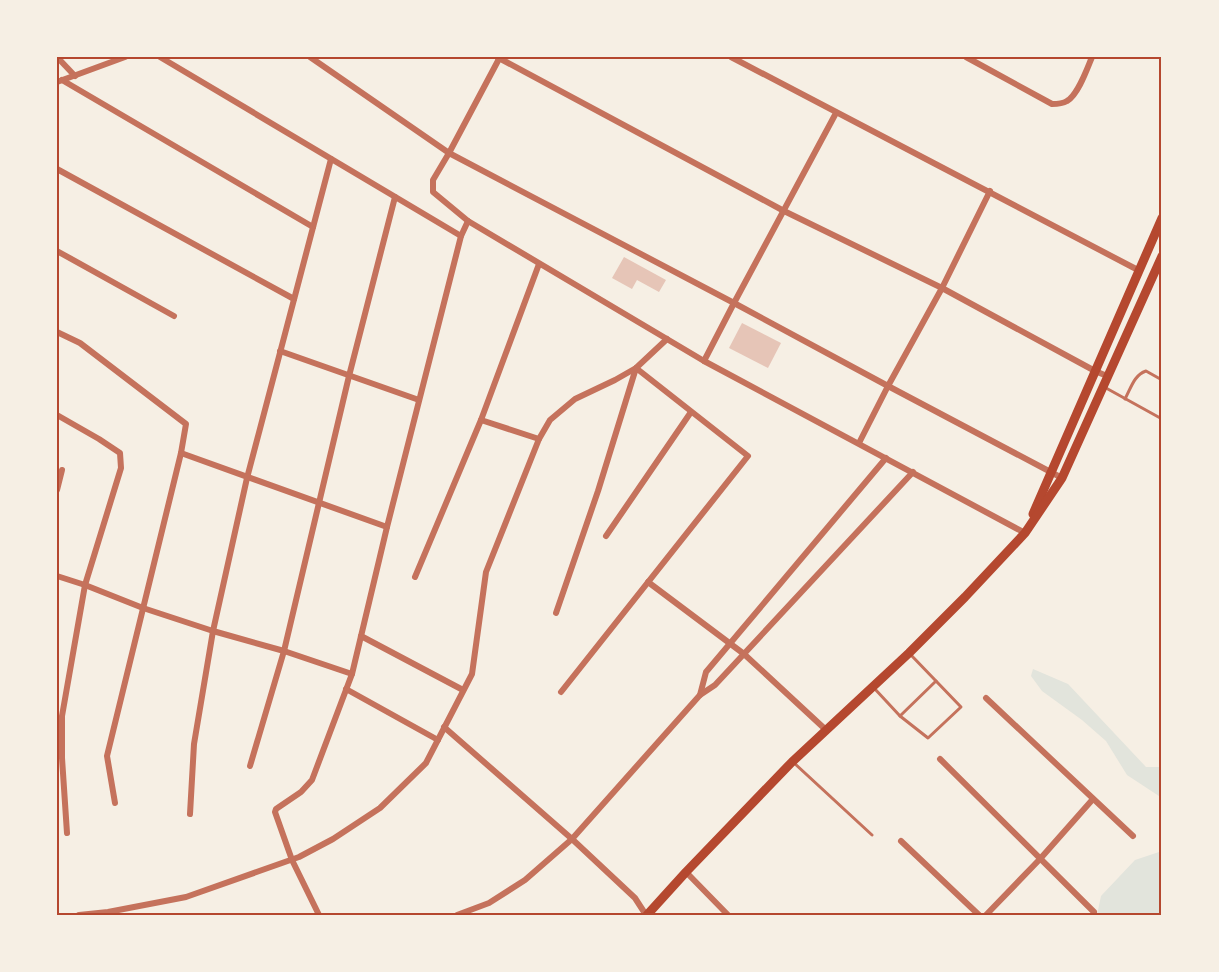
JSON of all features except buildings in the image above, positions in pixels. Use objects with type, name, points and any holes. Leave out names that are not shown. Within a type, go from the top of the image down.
[{"type":"main road","points":[[1025,533],[1162,218]]},
{"type":"main road","points":[[646,915],[792,762],[909,653],[1025,533],[1062,478],[1162,256]]},
{"type":"street","points":[[57,57],[75,76]]},
{"type":"street","points":[[60,81],[125,57]]},
{"type":"street","points":[[160,57],[461,236]]},
{"type":"street","points":[[310,57],[449,153],[1062,478]]},
{"type":"street","points":[[1025,533],[704,361],[539,264],[468,221],[433,192],[433,180],[498,57],[784,211],[942,288],[1107,376]]},
{"type":"street","points":[[731,57],[1138,270]]},
{"type":"street","points":[[966,57],[1052,104],[1060,104],[1074,95],[1092,57]]},
{"type":"street","points":[[60,81],[313,227]]},
{"type":"street","points":[[704,361],[836,113]]},
{"type":"street","points":[[190,814],[194,744],[213,631],[247,478],[331,159]]},
{"type":"street","points":[[57,168],[294,299]]},
{"type":"street","points":[[859,443],[942,288],[990,191]]},
{"type":"street","points":[[250,766],[284,651],[349,376],[395,197]]},
{"type":"street","points":[[319,915],[292,860],[275,812],[301,792],[312,780],[352,674],[419,400],[461,236],[468,221]]},
{"type":"street","points":[[57,251],[174,316]]},
{"type":"street","points":[[415,577],[482,420],[539,264]]},
{"type":"street","points":[[57,332],[80,343],[186,424],[181,453],[106,756],[115,803]]},
{"type":"street","points":[[79,915],[108,912],[186,897],[292,860],[333,839],[380,808],[426,763],[471,674],[486,572],[539,439],[550,420],[575,399],[636,368],[667,339]]},
{"type":"street","points":[[280,351],[419,400]]},
{"type":"street","points":[[561,692],[748,456],[636,368]]},
{"type":"street","points":[[556,613],[598,491],[636,368]]},
{"type":"street","points":[[606,536],[691,412]]},
{"type":"street","points":[[57,415],[120,453],[121,468],[85,585],[62,716],[67,833]]},
{"type":"street","points":[[482,420],[539,439]]},
{"type":"street","points":[[181,453],[387,527]]},
{"type":"street","points":[[700,696],[706,672],[886,458]]},
{"type":"street","points":[[57,490],[62,470]]},
{"type":"street","points":[[457,915],[489,903],[525,880],[572,839],[700,696],[715,685],[913,472]]},
{"type":"street","points":[[57,576],[143,608],[352,674]]},
{"type":"street","points":[[648,582],[744,654],[825,729]]},
{"type":"street","points":[[361,636],[463,690]]},
{"type":"street","points":[[346,689],[438,740]]},
{"type":"street","points":[[986,698],[1133,836]]},
{"type":"street","points":[[444,728],[572,839],[635,898],[646,915]]},
{"type":"street","points":[[939,759],[1094,912]]},
{"type":"street","points":[[986,915],[1093,799]]},
{"type":"street","points":[[902,841],[979,915]]},
{"type":"street","points":[[686,872],[728,915]]},
{"type":"lane","points":[[1125,399],[1137,376],[1142,372],[1146,371],[1162,380]]},
{"type":"lane","points":[[1103,387],[1162,419]]},
{"type":"lane","points":[[872,686],[900,716],[928,738],[961,708],[909,653]]},
{"type":"lane","points":[[900,716],[936,681]]},
{"type":"lane","points":[[792,762],[872,835]]},
{"type":"shaded area","points":[[1033,669],[1068,684],[1146,767],[1162,767],[1162,798],[1127,775],[1106,741],[1042,691],[1031,676]]},
{"type":"shaded area","points":[[1162,849],[1162,915],[1097,915],[1101,896],[1135,860]]}]
